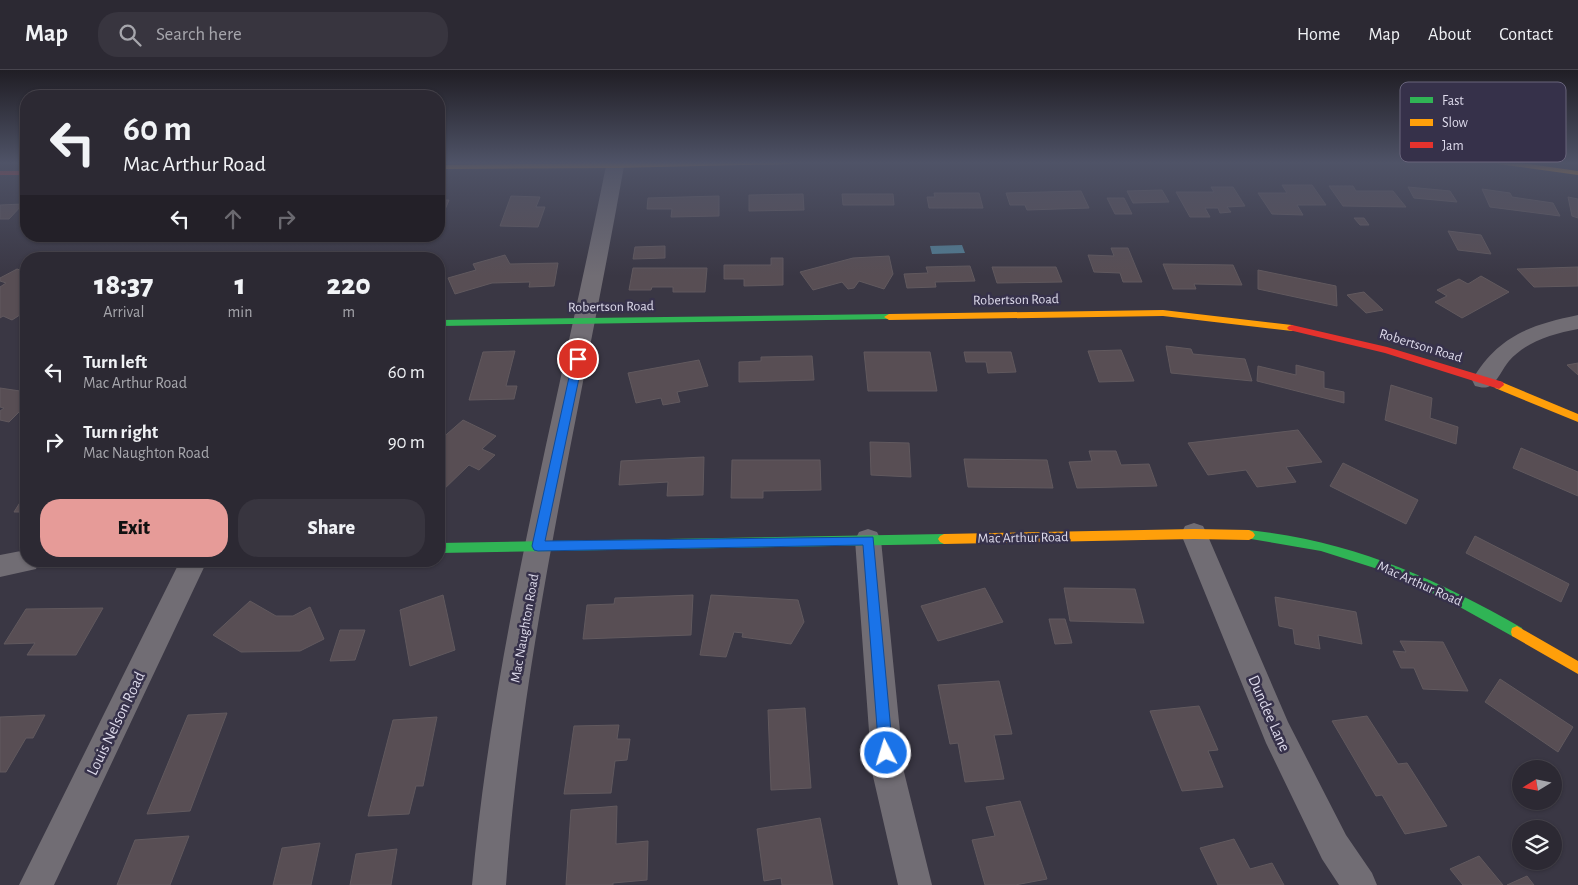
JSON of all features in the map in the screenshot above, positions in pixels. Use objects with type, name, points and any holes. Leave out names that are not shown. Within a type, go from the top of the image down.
[{"type":"street","name":"Mac Naughton Road","points":[[489,885],[493,823],[516,671],[538,546],[586,321],[609,200]]},
{"type":"street","name":"Robertson Road","points":[[445,323],[1163,313],[1238,320],[1320,333],[1421,359],[1483,380],[1578,418]]},
{"type":"street","points":[[1483,380],[1493,364],[1509,347],[1537,332],[1578,322]]},
{"type":"street","name":"Dundee Lane","points":[[1194,534],[1277,732],[1334,847],[1360,885]]},
{"type":"street","name":"Mac Arthur Road","points":[[445,548],[1235,534],[1306,542],[1390,567],[1458,598],[1578,668]]},
{"type":"street","points":[[868,540],[888,772],[915,885]]},
{"type":"street","points":[[0,566],[20,562]]},
{"type":"street","name":"Louis Nelson Road","points":[[36,885],[191,567]]},
{"type":"water","points":[[962,245],[965,253],[932,254],[930,246]]},
{"type":"building","points":[[445,200],[449,200],[445,210]]},
{"type":"building","points":[[510,200],[539,200],[536,207],[545,207],[538,227],[500,226]]},
{"type":"building","points":[[648,200],[719,200],[719,216],[671,217],[672,209],[647,209]]},
{"type":"building","points":[[749,200],[803,200],[804,210],[749,211]]},
{"type":"building","points":[[843,200],[894,200],[894,205],[843,205]]},
{"type":"building","points":[[928,200],[981,200],[983,208],[929,208]]},
{"type":"building","points":[[1008,200],[1085,200],[1089,208],[1027,210],[1025,205],[1010,205]]},
{"type":"building","points":[[1108,200],[1125,200],[1132,214],[1115,214]]},
{"type":"building","points":[[1132,200],[1168,200],[1169,202],[1133,203]]},
{"type":"building","points":[[1180,200],[1241,200],[1245,206],[1227,207],[1231,212],[1220,213],[1218,208],[1205,208],[1210,217],[1190,217]]},
{"type":"building","points":[[1263,200],[1323,200],[1326,205],[1297,205],[1303,215],[1272,214]]},
{"type":"building","points":[[1339,200],[1400,200],[1406,207],[1343,206]]},
{"type":"building","points":[[1436,200],[1456,200],[1457,202]]},
{"type":"building","points":[[1487,200],[1533,200],[1553,203],[1560,216],[1490,207]]},
{"type":"building","points":[[1569,200],[1578,200],[1578,218],[1572,216]]},
{"type":"building","points":[[20,204],[20,207],[9,219],[0,219],[0,205]]},
{"type":"building","points":[[1354,218],[1364,218],[1369,225],[1360,225]]},
{"type":"building","points":[[1448,231],[1481,235],[1491,254],[1458,250]]},
{"type":"building","points":[[665,246],[665,258],[633,259],[635,247]]},
{"type":"building","points":[[1111,248],[1128,248],[1142,282],[1123,282],[1120,273],[1094,272],[1088,255],[1114,256]]},
{"type":"building","points":[[505,255],[510,264],[558,263],[554,286],[529,287],[530,282],[492,283],[455,294],[448,278],[476,270],[473,264]]},
{"type":"building","points":[[889,256],[893,274],[884,289],[859,281],[854,288],[848,289],[842,282],[813,290],[800,272],[853,258]]},
{"type":"building","points":[[771,258],[783,258],[783,285],[744,286],[744,279],[724,279],[724,265],[771,265]]},
{"type":"building","points":[[1163,264],[1233,265],[1242,285],[1194,284],[1196,289],[1173,289]]},
{"type":"building","points":[[970,266],[975,281],[935,282],[936,287],[907,288],[904,274],[928,273],[926,267]]},
{"type":"building","points":[[992,267],[1056,267],[1062,282],[997,283]]},
{"type":"building","points":[[1578,267],[1578,286],[1534,287],[1517,269]]},
{"type":"building","points":[[633,268],[707,268],[705,292],[673,292],[673,287],[629,290]]},
{"type":"building","points":[[17,269],[20,270],[20,315],[12,320],[3,316],[0,318],[0,287],[6,283],[0,281],[0,278]]},
{"type":"building","points":[[1258,270],[1336,286],[1337,306],[1258,289]]},
{"type":"building","points":[[1481,276],[1509,292],[1462,318],[1435,302],[1447,296],[1437,290],[1459,279],[1468,284]]},
{"type":"building","points":[[1364,292],[1383,310],[1366,313],[1347,295]]},
{"type":"building","points":[[1166,346],[1191,349],[1193,354],[1245,359],[1252,381],[1171,373]]},
{"type":"building","points":[[1121,350],[1134,381],[1099,382],[1088,351]]},
{"type":"building","points":[[515,351],[506,386],[517,386],[514,399],[469,400],[483,352]]},
{"type":"building","points":[[864,352],[930,352],[937,391],[868,391]]},
{"type":"building","points":[[964,352],[1011,352],[1016,372],[988,373],[986,362],[966,362]]},
{"type":"building","points":[[812,356],[814,380],[739,382],[739,362],[761,361],[761,357]]},
{"type":"building","points":[[699,360],[708,386],[677,392],[680,402],[663,405],[661,398],[636,403],[628,373]]},
{"type":"building","points":[[1578,363],[1578,375],[1567,365]]},
{"type":"building","points":[[1296,365],[1324,372],[1324,388],[1344,392],[1344,403],[1257,381],[1258,366],[1296,375]]},
{"type":"building","points":[[1391,385],[1432,398],[1430,418],[1458,427],[1456,444],[1385,420]]},
{"type":"building","points":[[0,388],[20,391],[20,411],[9,422],[0,420],[0,411],[4,408],[0,407]]},
{"type":"building","points":[[463,420],[496,436],[482,449],[495,455],[479,470],[469,465],[445,488],[445,436]]},
{"type":"building","points":[[1298,430],[1322,462],[1286,467],[1296,482],[1257,487],[1246,470],[1208,475],[1188,443]]},
{"type":"building","points":[[870,442],[909,443],[911,477],[871,475]]},
{"type":"building","points":[[1521,448],[1578,472],[1578,496],[1513,468]]},
{"type":"building","points":[[1089,451],[1116,451],[1121,465],[1149,464],[1157,486],[1077,488],[1069,462],[1092,461]]},
{"type":"building","points":[[704,457],[703,495],[667,496],[668,482],[619,485],[621,461]]},
{"type":"building","points":[[964,459],[1047,460],[1053,488],[968,487]]},
{"type":"building","points":[[732,460],[820,460],[821,490],[763,491],[763,498],[731,498]]},
{"type":"building","points":[[1343,463],[1418,500],[1406,524],[1330,486]]},
{"type":"building","points":[[20,502],[20,512],[14,512]]},
{"type":"building","points":[[1475,536],[1569,584],[1561,602],[1466,553]]},
{"type":"building","points":[[985,588],[1003,622],[938,641],[921,606]]},
{"type":"building","points":[[1064,588],[1135,589],[1144,623],[1070,621]]},
{"type":"building","points":[[443,595],[455,650],[410,666],[400,610]]},
{"type":"building","points":[[693,595],[691,635],[583,639],[587,605],[614,604],[615,598]]},
{"type":"building","points":[[711,595],[798,600],[804,622],[791,644],[742,637],[743,633],[734,632],[726,657],[700,655]]},
{"type":"building","points":[[1275,597],[1356,612],[1362,644],[1318,635],[1320,649],[1295,644],[1293,629],[1279,626]]},
{"type":"building","points":[[250,601],[276,616],[293,616],[310,607],[324,639],[300,651],[241,652],[213,635]]},
{"type":"building","points":[[103,608],[76,655],[27,655],[35,643],[4,644],[26,609]]},
{"type":"building","points":[[1049,619],[1065,619],[1072,643],[1055,644]]},
{"type":"building","points":[[340,630],[365,630],[355,660],[330,661]]},
{"type":"building","points":[[1400,641],[1443,642],[1468,691],[1423,689],[1414,668],[1401,668],[1393,651],[1406,652]]},
{"type":"building","points":[[1500,679],[1573,727],[1558,752],[1485,702]]},
{"type":"building","points":[[999,681],[1012,734],[994,735],[1004,779],[965,782],[958,743],[950,744],[938,685]]},
{"type":"building","points":[[1199,706],[1218,750],[1208,751],[1223,787],[1182,791],[1150,711]]},
{"type":"building","points":[[805,708],[811,788],[771,790],[768,710]]},
{"type":"building","points":[[227,713],[190,811],[147,814],[188,715]]},
{"type":"building","points":[[45,715],[33,738],[26,738],[6,772],[0,772],[0,717]]},
{"type":"building","points":[[1367,716],[1398,764],[1407,763],[1447,826],[1405,834],[1382,795],[1376,796],[1332,721]]},
{"type":"building","points":[[437,717],[423,786],[416,786],[409,814],[368,816],[393,720]]},
{"type":"building","points":[[619,725],[617,739],[630,739],[627,760],[615,761],[611,793],[564,794],[574,726]]},
{"type":"building","points":[[1020,801],[1047,879],[1015,885],[985,885],[972,840],[995,836],[986,807]]},
{"type":"building","points":[[617,806],[616,844],[648,841],[647,880],[613,883],[613,885],[566,885],[571,810]]},
{"type":"building","points":[[820,818],[833,885],[782,885],[781,878],[764,881],[757,829]]},
{"type":"building","points":[[189,836],[170,885],[117,885],[135,840]]},
{"type":"building","points":[[1234,839],[1250,869],[1272,863],[1284,885],[1218,885],[1200,848]]},
{"type":"building","points":[[320,843],[311,885],[273,885],[282,848]]},
{"type":"building","points":[[397,849],[391,885],[350,885],[356,854]]},
{"type":"building","points":[[1479,856],[1503,885],[1463,885],[1450,869]]},
{"type":"building","points":[[1527,876],[1534,885],[1507,885]]},
{"type":"traffic: fast","points":[[445,323],[889,317]]},
{"type":"traffic: fast","points":[[1249,535],[1321,546],[1389,568],[1454,597],[1517,632]]},
{"type":"traffic: fast","points":[[445,548],[944,539]]},
{"type":"traffic: slow","points":[[889,317],[1163,313],[1292,328]]},
{"type":"traffic: slow","points":[[1499,385],[1578,418]]},
{"type":"traffic: slow","points":[[944,539],[1194,534],[1249,535]]},
{"type":"traffic: slow","points":[[1517,632],[1578,668]]},
{"type":"traffic: jam","points":[[1292,328],[1387,350],[1499,385]]},
{"type":"route","points":[[578,359],[538,546],[868,540],[886,753]]}]
